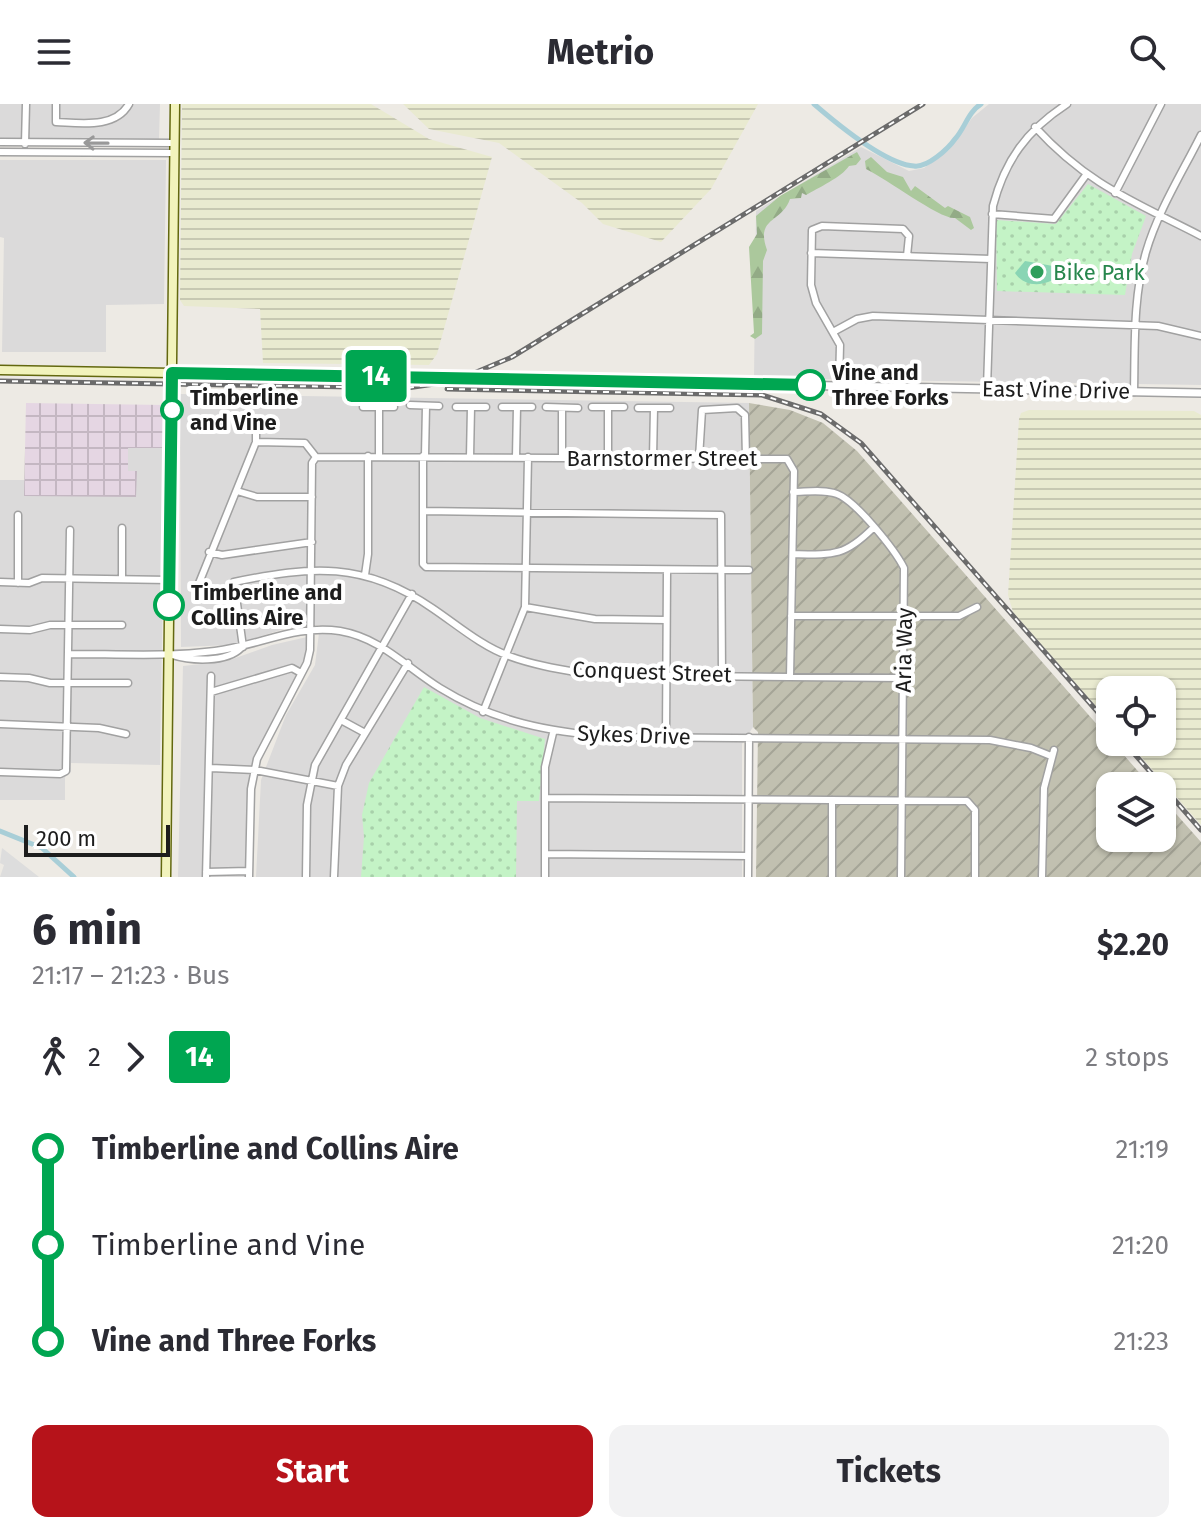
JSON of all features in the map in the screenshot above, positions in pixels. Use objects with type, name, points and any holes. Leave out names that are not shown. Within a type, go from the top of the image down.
[{"type":"main road","points":[[166,877],[175,104]]},
{"type":"main road","name":"East Vine Drive","points":[[0,370],[172,373]]},
{"type":"street","points":[[25,152],[26,104]]},
{"type":"street","points":[[56,104],[56,122],[83,123],[117,117],[129,104]]},
{"type":"street","points":[[987,388],[992,214],[1006,167],[1035,127],[1067,104]]},
{"type":"street","points":[[1115,193],[1161,104]]},
{"type":"street","points":[[1035,127],[1086,175],[1201,236]]},
{"type":"street","points":[[1134,392],[1140,278],[1160,215],[1201,135]]},
{"type":"street","points":[[0,142],[174,148]]},
{"type":"street","points":[[0,152],[174,148]]},
{"type":"street","points":[[992,214],[1054,219],[1086,175]]},
{"type":"street","points":[[839,385],[840,345],[814,299],[812,230],[818,226],[900,228],[909,236],[907,256]]},
{"type":"street","points":[[811,253],[991,259]]},
{"type":"street","points":[[833,332],[851,322],[873,316],[1136,325],[1165,327],[1201,336]]},
{"type":"street","name":"East Vine Drive","points":[[172,373],[1201,393]]},
{"type":"street","points":[[410,405],[439,406]]},
{"type":"street","points":[[426,406],[423,564],[426,567],[749,570]]},
{"type":"street","points":[[363,407],[394,407]]},
{"type":"street","points":[[379,407],[379,456]]},
{"type":"street","points":[[456,407],[486,407]]},
{"type":"street","points":[[470,457],[471,407]]},
{"type":"street","points":[[502,407],[532,407]]},
{"type":"street","points":[[516,457],[517,407]]},
{"type":"street","points":[[546,407],[578,408]]},
{"type":"street","points":[[592,407],[624,407]]},
{"type":"street","points":[[608,407],[608,457]]},
{"type":"street","points":[[562,408],[562,457]]},
{"type":"street","points":[[638,408],[670,408]]},
{"type":"street","points":[[653,458],[654,408]]},
{"type":"street","points":[[699,458],[702,410],[737,408],[745,415],[746,458]]},
{"type":"street","points":[[197,588],[256,442],[256,431]]},
{"type":"street","points":[[211,676],[206,874],[249,874],[255,770],[270,729],[307,663],[313,629],[312,463],[316,457],[305,443],[256,442]]},
{"type":"street","points":[[365,575],[368,554],[368,456]]},
{"type":"street","name":"Barnstormer Street","points":[[316,457],[782,457],[791,461],[793,554],[790,677]]},
{"type":"street","points":[[483,712],[508,656],[525,607],[528,457]]},
{"type":"street","points":[[237,491],[257,497],[312,497]]},
{"type":"street","name":"Aria Way","points":[[793,492],[838,494],[897,554],[904,568],[901,877]]},
{"type":"street","points":[[424,511],[721,515],[722,676]]},
{"type":"street","points":[[18,515],[18,583]]},
{"type":"street","points":[[122,528],[122,579]]},
{"type":"street","points":[[793,554],[842,553],[855,546],[873,528]]},
{"type":"street","points":[[0,772],[60,774],[66,771],[70,530]]},
{"type":"street","points":[[209,552],[222,555],[312,542]]},
{"type":"street","name":"Conquest Street","points":[[243,647],[234,582],[311,568],[388,581],[508,656],[593,675],[903,678]]},
{"type":"street","points":[[666,737],[667,571]]},
{"type":"street","points":[[0,582],[169,580]]},
{"type":"street","points":[[306,877],[311,781],[315,765],[412,594]]},
{"type":"street","points":[[525,607],[595,619],[666,620]]},
{"type":"street","points":[[791,616],[959,616],[977,607]]},
{"type":"street","points":[[0,629],[122,625]]},
{"type":"street","name":"Sykes Drive","points":[[69,654],[169,654],[184,659],[211,658],[236,653],[243,647],[289,632],[313,629],[340,631],[383,646],[436,686],[483,712],[553,733],[990,740],[1031,748],[1052,753],[1044,788],[1042,877]]},
{"type":"street","points":[[334,877],[338,786],[365,733],[408,663]]},
{"type":"street","points":[[211,692],[292,668],[301,673]]},
{"type":"street","points":[[0,677],[56,683],[128,683]]},
{"type":"street","points":[[341,720],[365,733]]},
{"type":"street","points":[[0,724],[126,734]]},
{"type":"street","points":[[545,877],[545,767],[553,733]]},
{"type":"street","points":[[748,877],[749,737]]},
{"type":"street","points":[[211,768],[255,770],[338,786]]},
{"type":"street","points":[[545,798],[958,800],[973,804],[975,877]]},
{"type":"street","points":[[832,800],[832,877]]},
{"type":"street","points":[[545,854],[748,856]]},
{"type":"shaded area","points":[[0,104],[160,104],[159,139],[0,138]]},
{"type":"shaded area","points":[[989,104],[1201,104],[1201,385],[754,378],[756,211],[861,147],[909,171],[924,168],[949,150],[972,118]]},
{"type":"shaded area","points":[[0,160],[166,160],[164,304],[106,305],[106,352],[2,352],[4,238],[0,237]]},
{"type":"shaded area","points":[[180,394],[749,403],[753,727],[742,744],[742,877],[256,877],[261,780],[286,715],[315,665],[320,625],[294,626],[232,645],[181,647]]},
{"type":"shaded area","points":[[26,403],[165,405],[165,448],[128,448],[128,471],[137,471],[136,497],[24,496]]},
{"type":"shaded area","points":[[749,403],[790,410],[823,423],[857,451],[1096,723],[1096,756],[1125,756],[1139,772],[1096,772],[1096,852],[1176,852],[1176,814],[1201,842],[1201,877],[756,877],[758,732],[753,727]]},
{"type":"shaded area","points":[[128,447],[165,448],[160,765],[71,763],[71,772],[65,777],[65,800],[0,800],[0,480],[25,480],[25,496],[136,471],[128,471]]},
{"type":"shaded area","points":[[307,637],[306,655],[254,761],[247,796],[246,877],[178,877],[183,666],[227,661]]},
{"type":"shaded area","points":[[2,848],[39,877],[0,877],[4,865],[0,863]]},
{"type":"green space","points":[[182,104],[371,104],[429,139],[492,157],[437,354],[429,365],[263,363],[260,309],[184,306],[180,300]]},
{"type":"green space","points":[[403,104],[758,104],[711,189],[661,242],[603,224],[582,203],[499,143],[429,129]]},
{"type":"green space","points":[[857,152],[861,159],[856,165],[849,166],[806,195],[802,193],[801,198],[790,199],[764,231],[767,250],[763,261],[762,334],[755,339],[750,336],[754,333],[749,247],[757,234],[756,216],[780,196]]},
{"type":"green space","points":[[871,157],[887,172],[903,177],[911,191],[915,186],[945,208],[948,206],[970,217],[974,228],[971,230],[955,218],[938,213],[866,169],[865,161]]},
{"type":"green space","points":[[1088,184],[1146,216],[1132,254],[1125,295],[997,291],[996,220],[1056,224]]},
{"type":"green space","name":"Bike Park","points":[[1025,261],[1053,266],[1060,275],[1042,284],[1024,281],[1015,273]]},
{"type":"green space","points":[[1029,410],[1194,411],[1201,415],[1201,825],[1176,797],[1176,772],[1154,772],[1140,756],[1176,756],[1176,676],[1096,676],[1096,706],[1013,612],[1008,595],[1021,413]]},
{"type":"green space","points":[[424,687],[480,718],[545,739],[539,801],[517,801],[516,877],[361,877],[362,815],[369,783]]},
{"type":"waterway","points":[[814,104],[875,151],[902,164],[914,166],[931,161],[952,143],[981,104]]},
{"type":"waterway","points":[[0,831],[42,848],[74,877]]},
{"type":"railway","points":[[0,381],[407,388],[455,381],[512,357],[923,104]]},
{"type":"railway","points":[[447,389],[762,395],[821,414],[861,443],[1096,710]]},
{"type":"railway","points":[[1136,756],[1201,830]]},
{"type":"bus line","name":"14","points":[[169,605],[172,373],[810,385]]},
{"type":"place","name":"Bike Park","points":[[1037,272]]},
{"type":"place","name":"Vine and Three Forks","points":[[810,385]]},
{"type":"place","name":"Timberline and Vine","points":[[172,410]]},
{"type":"place","name":"Timberline and Collins Aire","points":[[169,605]]}]
